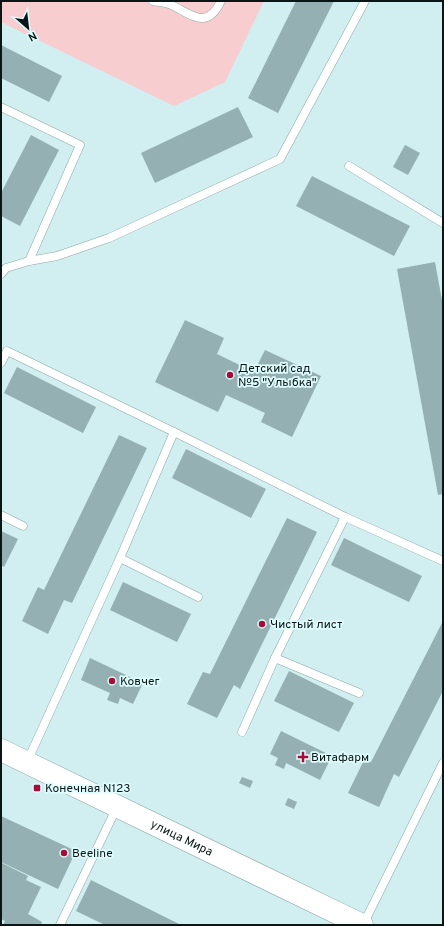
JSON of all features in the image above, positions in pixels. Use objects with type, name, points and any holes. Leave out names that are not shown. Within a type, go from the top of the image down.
[{"type":"street","name":"улица Мира","points":[[1,750],[362,925]]},
{"type":"lane","points":[[153,1],[168,4],[194,17],[206,18],[216,12],[221,1]]},
{"type":"lane","points":[[1,274],[6,268],[29,261],[58,256],[109,238],[280,159],[365,1]]},
{"type":"lane","points":[[1,106],[80,144],[29,261]]},
{"type":"lane","points":[[349,166],[443,223]]},
{"type":"lane","points":[[1,363],[7,351],[345,517],[443,561]]},
{"type":"lane","points":[[27,763],[120,558],[174,432]]},
{"type":"lane","points":[[1,515],[23,526]]},
{"type":"lane","points":[[242,732],[275,658],[345,517]]},
{"type":"lane","points":[[120,558],[198,597]]},
{"type":"lane","points":[[275,658],[359,693]]},
{"type":"lane","points":[[362,925],[443,763]]},
{"type":"lane","points":[[60,925],[117,807]]},
{"type":"shaded area","points":[[2,1],[264,1],[225,82],[174,106],[1,22]]},
{"type":"building","points":[[296,1],[334,1],[278,113],[248,98]]},
{"type":"building","points":[[1,45],[62,76],[49,102],[1,78]]},
{"type":"building","points":[[238,107],[253,137],[155,183],[141,153]]},
{"type":"building","points":[[31,135],[59,150],[20,226],[1,216],[1,193]]},
{"type":"building","points":[[405,145],[420,153],[408,175],[393,167]]},
{"type":"building","points":[[312,176],[410,226],[394,256],[296,206]]},
{"type":"building","points":[[435,262],[443,306],[443,494],[438,495],[397,269]]},
{"type":"building","points":[[185,320],[224,338],[217,354],[254,372],[265,350],[321,376],[292,437],[261,422],[265,413],[226,395],[218,412],[155,382]]},
{"type":"building","points":[[17,367],[96,407],[83,433],[4,393]]},
{"type":"building","points":[[119,435],[147,448],[72,603],[64,600],[48,634],[22,621],[38,587],[44,590]]},
{"type":"building","points":[[186,449],[266,489],[251,518],[172,478]]},
{"type":"building","points":[[287,518],[317,532],[240,689],[234,685],[217,718],[187,704],[203,672],[210,674]]},
{"type":"building","points":[[1,531],[18,539],[4,567],[1,565]]},
{"type":"building","points":[[344,538],[422,576],[409,602],[331,565]]},
{"type":"building","points":[[123,582],[191,614],[177,642],[110,610]]},
{"type":"building","points":[[443,621],[443,691],[399,777],[394,774],[379,807],[348,793],[364,760],[371,762]]},
{"type":"building","name":"Ковчег","points":[[90,658],[143,683],[133,704],[120,698],[118,704],[107,700],[110,693],[81,680]]},
{"type":"building","points":[[289,671],[354,703],[339,732],[274,701]]},
{"type":"building","name":"Витафарм","points":[[281,731],[332,756],[320,780],[286,763],[284,769],[275,765],[278,758],[270,754]]},
{"type":"building","points":[[242,777],[253,781],[250,788],[239,783]]},
{"type":"building","points":[[288,798],[297,802],[294,809],[285,805]]},
{"type":"building","points":[[1,816],[76,851],[58,889],[1,862]]},
{"type":"building","points":[[2,863],[28,876],[26,880],[41,887],[28,914],[42,922],[41,925],[3,925],[5,921],[1,919]]},
{"type":"building","points":[[91,880],[181,925],[105,925],[76,911]]},
{"type":"place","name":"Детский сад №5 \"Улыбка\"","points":[[230,375]]},
{"type":"place","name":"Чистый лист","points":[[262,624]]},
{"type":"place","name":"Ковчег","points":[[112,681]]},
{"type":"place","name":"Витафарм","points":[[303,757]]},
{"type":"place","name":"Конечная N123","points":[[37,788]]},
{"type":"place","name":"Beeline","points":[[64,853]]}]
